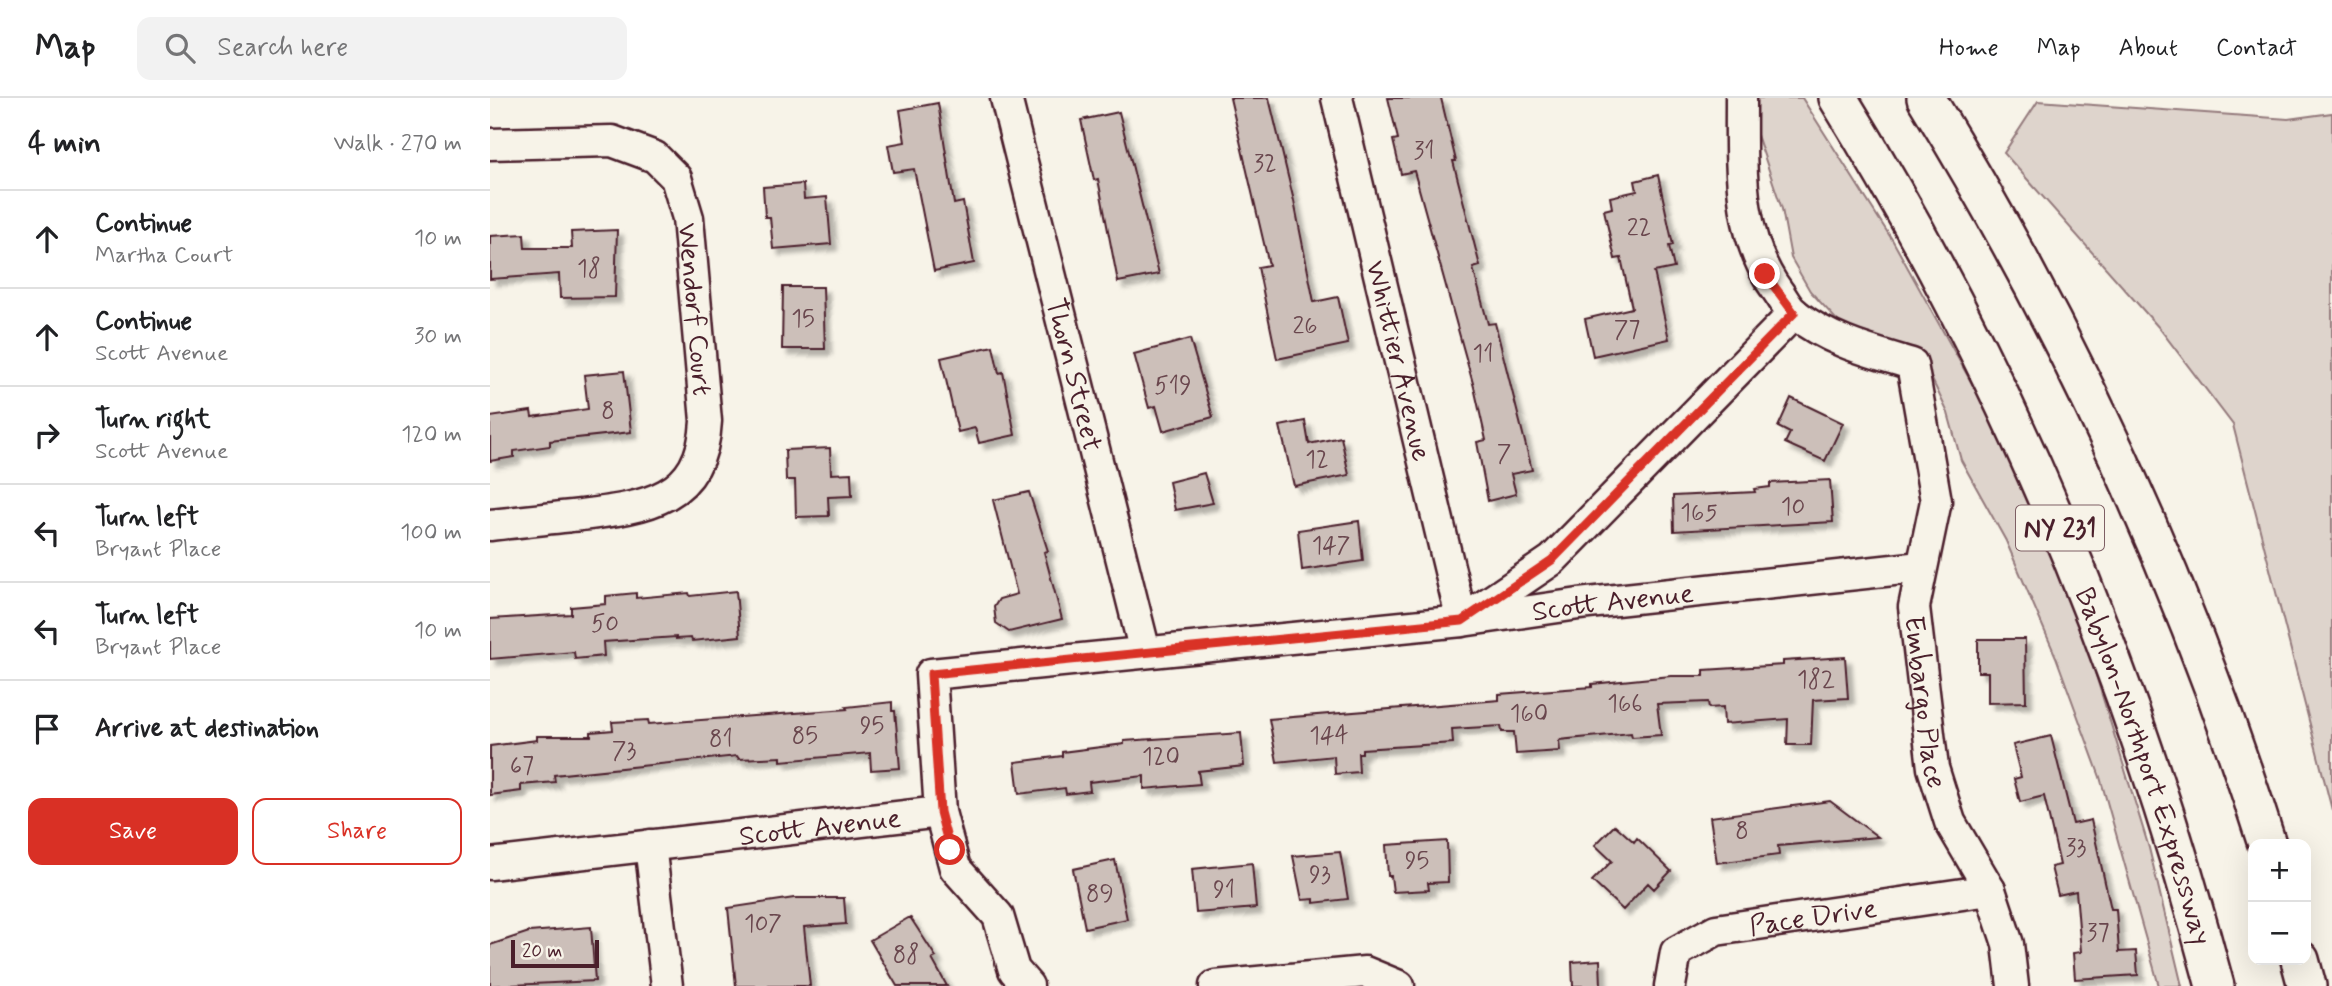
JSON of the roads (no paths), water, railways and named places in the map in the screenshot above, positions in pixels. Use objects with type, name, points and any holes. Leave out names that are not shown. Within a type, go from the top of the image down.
[{"type":"main road","name":"Babylon-Northport Expressway","points":[[1838,98],[1882,170],[1959,311],[2056,518],[2150,758],[2216,986]]},
{"type":"main road","name":"NY 231","points":[[1926,98],[2029,276],[2114,444],[2194,634],[2265,839]]},
{"type":"main road","points":[[2302,965],[2308,986]]},
{"type":"street","name":"Thorn Street","points":[[1006,98],[1145,652]]},
{"type":"street","name":"Whittier Avenue","points":[[1337,98],[1462,621]]},
{"type":"street","points":[[1462,621],[1552,560],[1794,313],[1765,274],[1750,235],[1741,177],[1741,98]]},
{"type":"street","name":"Wendorf Court","points":[[490,144],[596,140],[642,150],[667,166],[676,178],[688,218],[706,421],[703,447],[692,473],[673,492],[647,505],[490,525]]},
{"type":"street","name":"Embargo Place","points":[[1794,313],[1836,339],[1912,364],[1936,501],[1914,607],[1933,768],[1950,822],[1990,890],[2008,944],[2013,986]]},
{"type":"street","name":"Scott Avenue","points":[[490,864],[940,812],[931,674],[1462,621],[1579,604],[1921,567]]},
{"type":"street","points":[[940,812],[955,868],[998,916],[1014,970],[1028,986]]},
{"type":"street","points":[[650,845],[667,986]]},
{"type":"street","name":"Pace Drive","points":[[1670,986],[1676,952],[1716,930],[1990,890]]},
{"type":"street","points":[[1215,986],[1365,972],[1399,986]]}]
